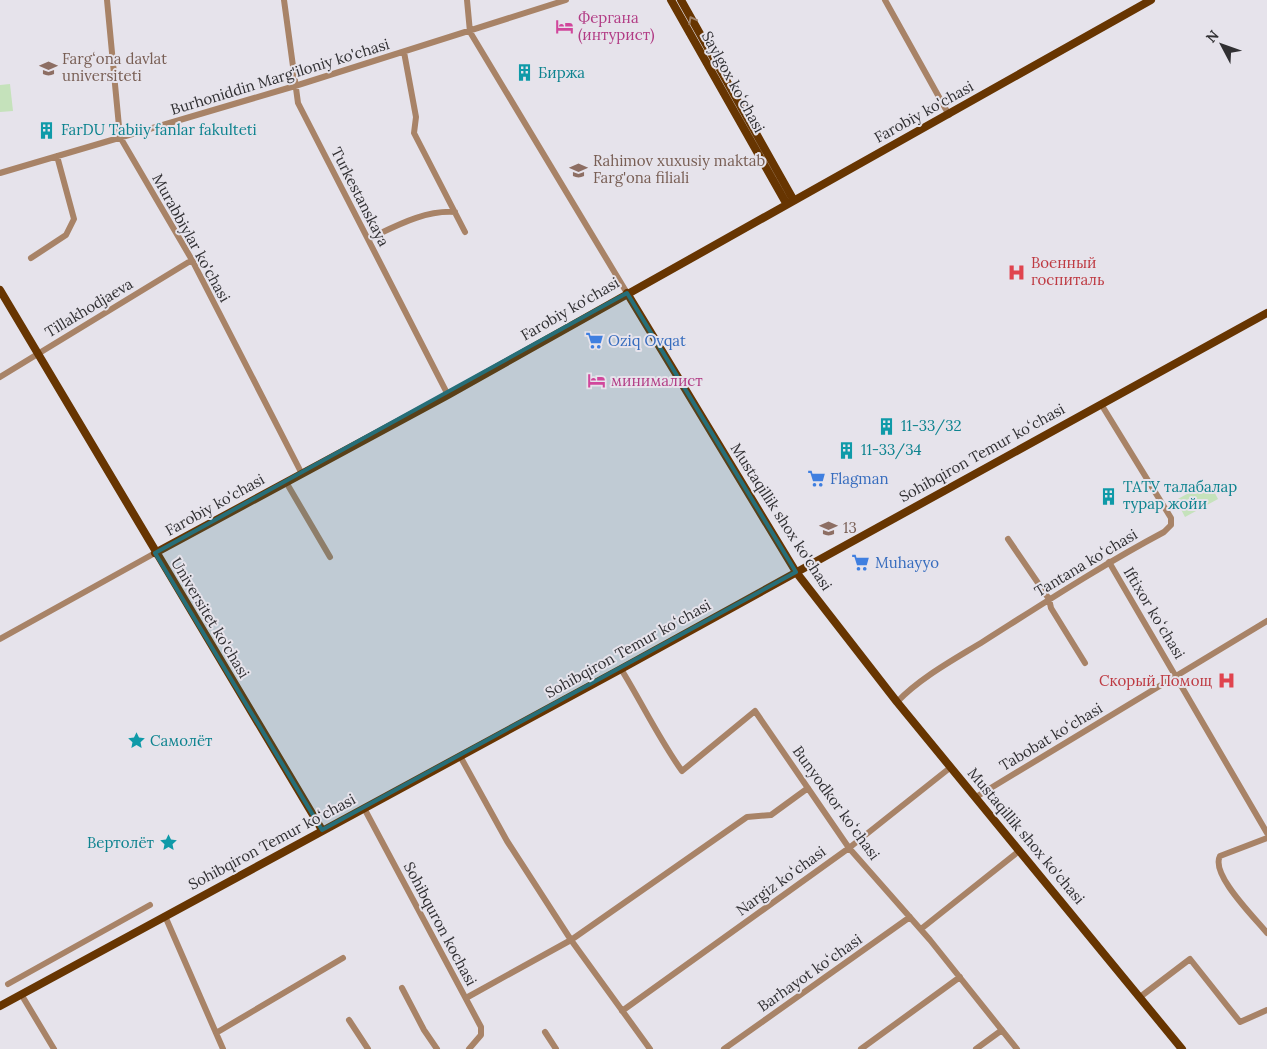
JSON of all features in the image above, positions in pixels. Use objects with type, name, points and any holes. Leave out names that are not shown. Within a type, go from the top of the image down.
[{"type":"main road","name":"Saylgox koʻchasi","points":[[671,0],[790,201]]},
{"type":"main road","name":"Saylgox koʻchasi","points":[[681,0],[790,201]]},
{"type":"main road","name":"Farobiy ko'chasi","points":[[155,553],[448,395],[790,201],[949,115],[1151,0]]},
{"type":"main road","name":"Universitet ko'chasi","points":[[0,290],[155,553],[322,830]]},
{"type":"main road","name":"Mustaqillik shox ko'chasi","points":[[627,293],[796,572],[897,702],[1182,1049]]},
{"type":"main road","name":"Sohibqiron Temur koʻchasi","points":[[0,1006],[621,669],[1267,313]]},
{"type":"street","name":"Murabbiylar ko'chasi","points":[[107,0],[120,137],[192,260],[302,474]]},
{"type":"street","name":"Turkestanskaya","points":[[284,0],[298,103],[448,395]]},
{"type":"street","name":"Mustaqillik shox ko'chasi","points":[[467,0],[470,32],[627,293]]},
{"type":"street","name":"Burhoniddin Marg'iloniy ko'chasi","points":[[0,173],[295,86],[566,0]]},
{"type":"street","points":[[885,0],[949,115]]},
{"type":"street","points":[[404,52],[416,117],[414,133],[465,232]]},
{"type":"street","points":[[31,258],[66,235],[74,219],[57,156]]},
{"type":"street","points":[[368,239],[418,216],[442,211],[455,212]]},
{"type":"street","name":"Tillakhodjaeva","points":[[0,376],[192,260]]},
{"type":"street","name":"Tantana koʻchasi","points":[[897,702],[909,690],[1049,599],[1109,562],[1164,532],[1171,525],[1171,518],[1102,404]]},
{"type":"street","points":[[286,482],[330,557]]},
{"type":"street","points":[[1008,539],[1049,599],[1051,608],[1085,663]]},
{"type":"street","name":"Farobiy ko'chasi","points":[[1,638],[155,553]]},
{"type":"street","name":"Iftixor koʻchasi","points":[[1109,562],[1267,833]]},
{"type":"street","name":"Tabobat koʻchasi","points":[[976,797],[1267,621]]},
{"type":"street","name":"Bunyodkor koʻchasi","points":[[621,669],[650,718],[659,739],[682,771],[755,711],[849,848],[921,929],[1017,1049]]},
{"type":"street","points":[[460,756],[506,841],[571,940],[650,1049]]},
{"type":"street","name":"Nargiz koʻchasi","points":[[622,1011],[849,848],[951,767]]},
{"type":"street","points":[[466,998],[571,940],[744,819],[771,815],[808,788]]},
{"type":"street","name":"Sohibquron kochasi","points":[[364,808],[483,1031],[468,1049]]},
{"type":"street","points":[[1267,838],[1220,856],[1218,861],[1220,875],[1267,933]]},
{"type":"street","points":[[921,929],[1019,851]]},
{"type":"street","points":[[8,984],[150,905]]},
{"type":"street","points":[[165,916],[223,1049]]},
{"type":"street","name":"Barhayot koʻchasi","points":[[724,1049],[910,918]]},
{"type":"street","points":[[216,1033],[342,958]]},
{"type":"street","points":[[1140,997],[1190,959],[1240,1022],[1267,1010]]},
{"type":"street","points":[[861,1049],[960,977]]},
{"type":"street","points":[[402,988],[424,1030],[438,1049]]},
{"type":"street","points":[[20,994],[54,1049]]},
{"type":"street","points":[[349,1020],[368,1049]]},
{"type":"street","points":[[976,1049],[1002,1030]]},
{"type":"street","points":[[545,1032],[556,1049]]},
{"type":"highlighted area","points":[[627,293],[796,572],[322,830],[155,553]]},
{"type":"green space","points":[[10,84],[13,111],[0,112],[0,85]]},
{"type":"green space","points":[[1209,482],[1218,499],[1185,517],[1176,500]]},
{"type":"place","name":"Фергана (интурист)","points":[[564,27]]},
{"type":"place","name":"Fargʻona davlat universiteti","points":[[48,68]]},
{"type":"place","name":"Биржа","points":[[524,73]]},
{"type":"place","name":"FarDU Tabiiy fanlar fakulteti","points":[[47,130]]},
{"type":"place","name":"Rahimov xuxusiy maktab Farg'ona filiali","points":[[579,170]]},
{"type":"place","name":"Военный госпиталь","points":[[1017,272]]},
{"type":"place","name":"Oziq Ovqat","points":[[594,341]]},
{"type":"place","name":"минималист","points":[[597,381]]},
{"type":"place","name":"11-33/32","points":[[887,426]]},
{"type":"place","name":"11-33/34","points":[[847,450]]},
{"type":"place","name":"Flagman","points":[[816,479]]},
{"type":"place","name":"ТАТУ талабалар турар жойи","points":[[1109,496]]},
{"type":"place","name":"13","points":[[829,528]]},
{"type":"place","name":"Muhayyo","points":[[861,563]]},
{"type":"place","name":"Скорый Помощ","points":[[1226,681]]},
{"type":"place","name":"Самолёт","points":[[136,741]]},
{"type":"place","name":"Вертолёт","points":[[168,843]]}]
